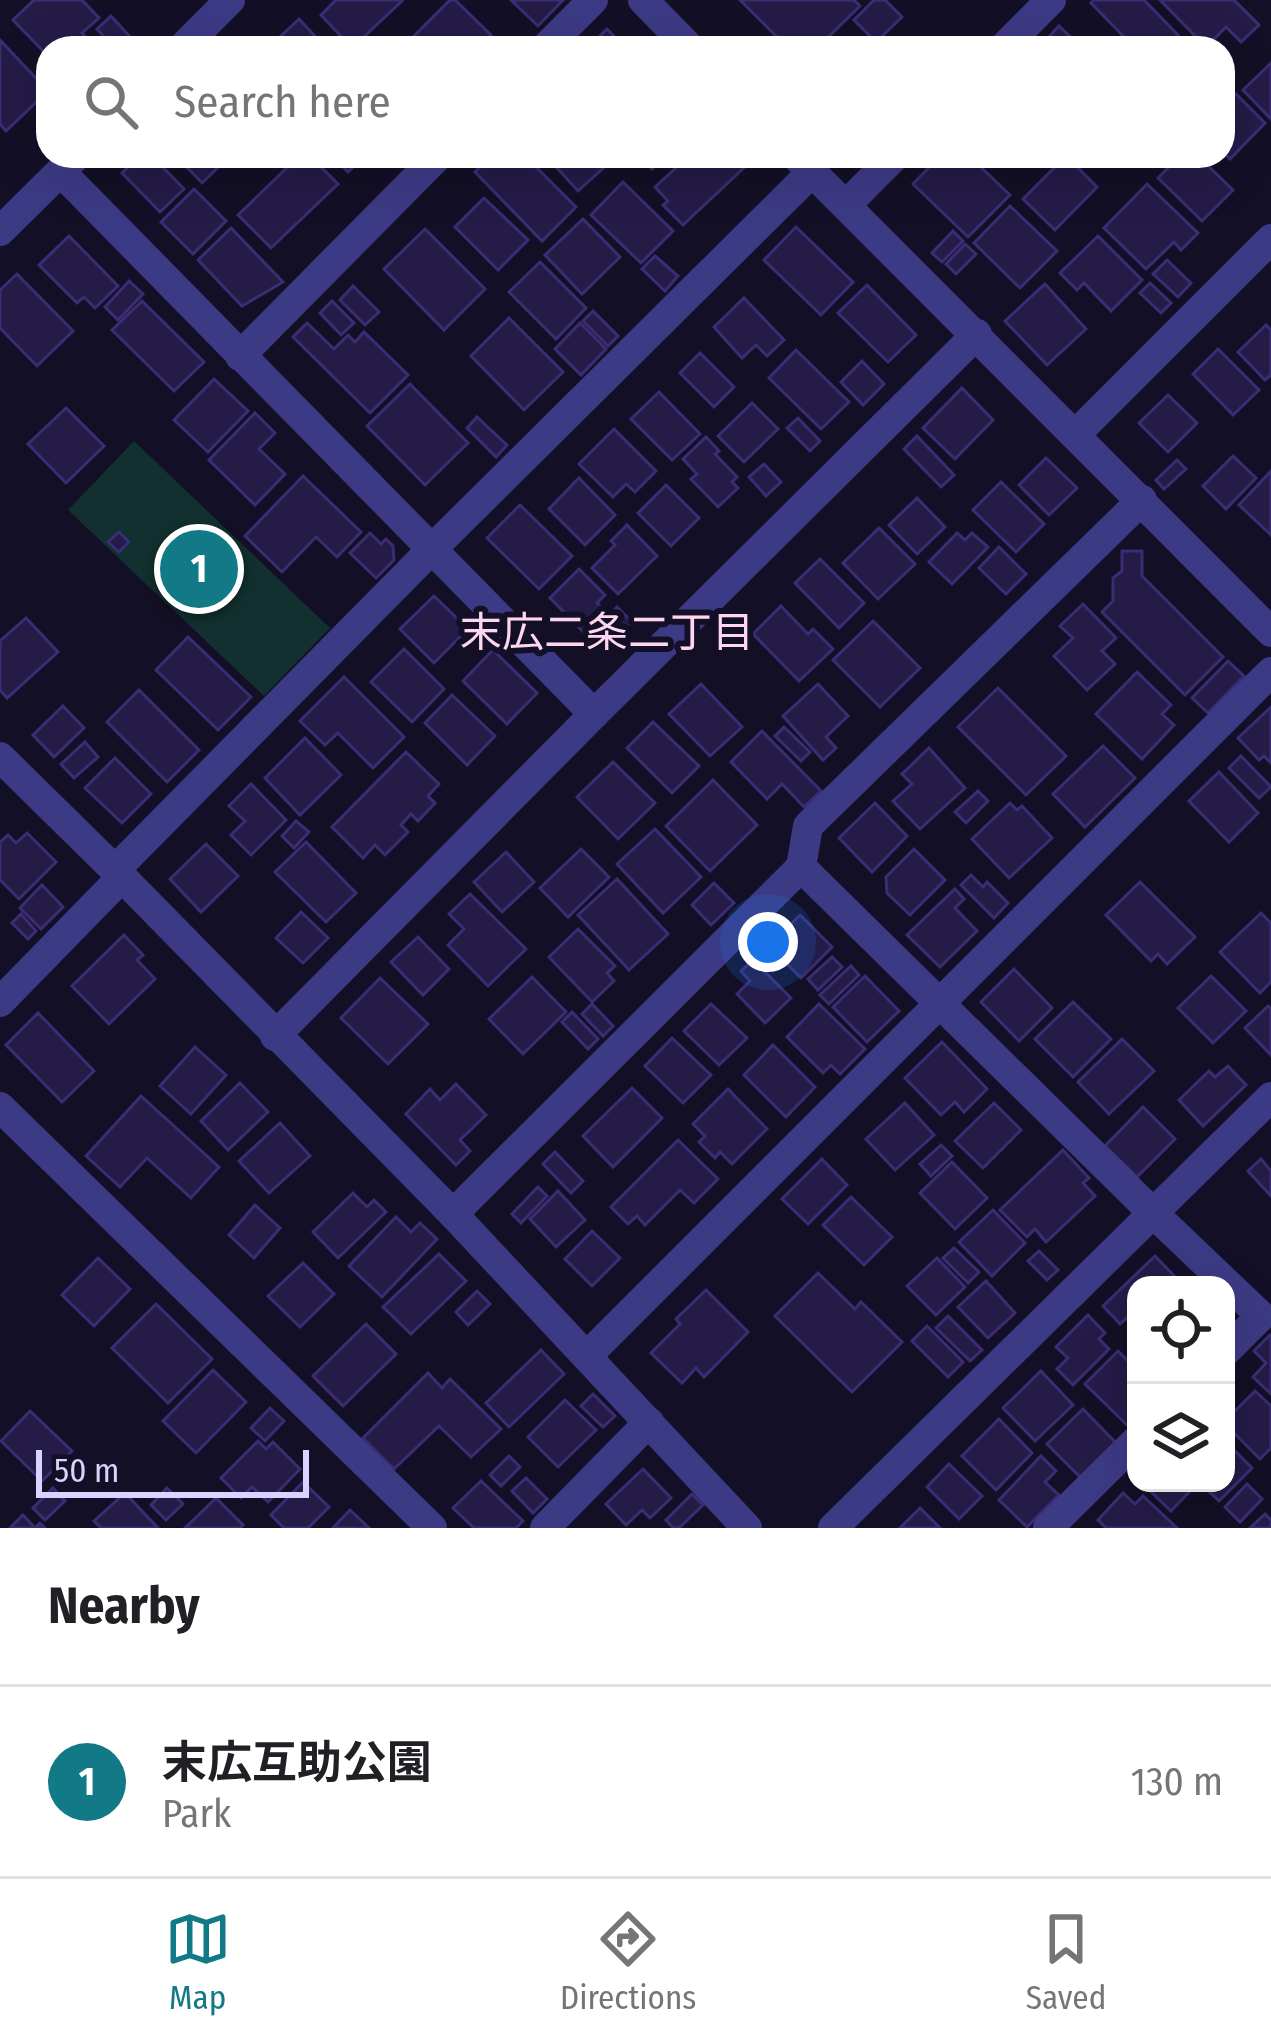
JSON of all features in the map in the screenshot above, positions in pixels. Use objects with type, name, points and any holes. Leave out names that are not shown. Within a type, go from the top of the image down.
[{"type":"street","points":[[194,36],[230,0]]},
{"type":"street","points":[[557,36],[593,0]]},
{"type":"street","points":[[1015,36],[1051,0]]},
{"type":"street","points":[[646,1],[679,36]]},
{"type":"street","points":[[0,231],[65,168]]},
{"type":"street","points":[[73,168],[240,356],[594,714]]},
{"type":"street","points":[[240,356],[426,168]]},
{"type":"street","points":[[0,1002],[800,168]]},
{"type":"street","points":[[808,168],[1271,632]]},
{"type":"street","points":[[847,204],[883,168]]},
{"type":"street","points":[[1076,434],[1271,239]]},
{"type":"street","points":[[275,1036],[977,334]]},
{"type":"street","points":[[453,1214],[801,867],[808,826],[1142,500]]},
{"type":"street","points":[[588,1355],[1271,672]]},
{"type":"street","points":[[0,757],[453,1214],[747,1528]]},
{"type":"street","points":[[801,867],[1220,1276]]},
{"type":"street","points":[[833,1528],[1271,1097]]},
{"type":"street","points":[[0,1107],[432,1528]]},
{"type":"street","points":[[1235,1290],[1262,1316],[1235,1342]]},
{"type":"street","points":[[544,1528],[649,1422]]},
{"type":"street","points":[[1048,1528],[1127,1450]]},
{"type":"green space","points":[[134,441],[330,628],[264,696],[68,510]]},
{"type":"building","points":[[34,0],[82,0],[99,18],[82,33],[84,36],[36,36],[36,44],[13,20]]},
{"type":"building","points":[[336,0],[402,1],[365,36],[341,36],[321,15]]},
{"type":"building","points":[[450,0],[491,35],[490,36],[414,36]]},
{"type":"building","points":[[511,0],[563,0],[538,26]]},
{"type":"building","points":[[740,0],[854,0],[860,6],[829,36],[776,36]]},
{"type":"building","points":[[874,0],[885,0],[902,17],[882,36],[870,36],[854,20]]},
{"type":"building","points":[[1144,0],[1178,35],[1123,36],[1091,3]]},
{"type":"building","points":[[1160,0],[1234,0],[1259,25],[1241,42],[1226,27],[1217,36],[1195,36]]},
{"type":"building","points":[[111,16],[129,36],[103,36],[97,29]]},
{"type":"building","points":[[299,19],[315,36],[281,36]]},
{"type":"building","points":[[1059,26],[1069,36],[1050,36]]},
{"type":"building","points":[[0,40],[36,78],[36,102],[6,131],[0,124]]},
{"type":"building","points":[[1271,63],[1271,119],[1243,90]]},
{"type":"building","points":[[1235,95],[1265,123],[1235,154]]},
{"type":"building","points":[[127,168],[164,168],[184,189],[160,212],[122,173]]},
{"type":"building","points":[[188,168],[218,168],[202,183]]},
{"type":"building","points":[[287,168],[322,168],[338,184],[271,248],[238,215]]},
{"type":"building","points":[[479,168],[537,168],[576,207],[542,241],[475,172]]},
{"type":"building","points":[[557,168],[603,168],[578,191]]},
{"type":"building","points":[[676,168],[744,168],[683,225],[663,205],[668,201],[655,187]]},
{"type":"building","points":[[928,168],[982,168],[1010,195],[968,237],[913,184]]},
{"type":"building","points":[[1054,168],[1078,168],[1097,187],[1055,230],[1023,199]]},
{"type":"building","points":[[1168,168],[1210,168],[1233,190],[1202,221],[1158,178]]},
{"type":"building","points":[[623,182],[673,231],[641,263],[591,215]]},
{"type":"building","points":[[1147,184],[1198,233],[1181,250],[1174,242],[1146,269],[1104,228]]},
{"type":"building","points":[[194,189],[226,221],[193,254],[161,222]]},
{"type":"building","points":[[484,198],[528,240],[498,270],[455,227]]},
{"type":"building","points":[[1010,206],[1057,251],[1020,288],[974,243]]},
{"type":"building","points":[[583,219],[620,257],[582,294],[545,255]]},
{"type":"building","points":[[796,227],[853,282],[821,315],[764,260]]},
{"type":"building","points":[[231,228],[283,282],[242,306],[198,260]]},
{"type":"building","points":[[425,229],[485,289],[444,330],[384,269]]},
{"type":"building","points":[[953,231],[963,241],[942,262],[932,253]]},
{"type":"building","points":[[69,236],[118,286],[95,308],[84,297],[77,303],[39,265]]},
{"type":"building","points":[[1098,236],[1142,280],[1111,311],[1084,283],[1077,290],[1060,273]]},
{"type":"building","points":[[965,244],[976,254],[956,274],[946,264]]},
{"type":"building","points":[[655,256],[678,276],[665,291],[642,269]]},
{"type":"building","points":[[1167,260],[1191,283],[1178,297],[1153,274]]},
{"type":"building","points":[[540,262],[586,308],[556,339],[509,292]]},
{"type":"building","points":[[17,274],[73,331],[37,366],[0,328],[0,290]]},
{"type":"building","points":[[129,281],[143,294],[118,320],[105,307]]},
{"type":"building","points":[[1150,283],[1171,303],[1161,313],[1140,293]]},
{"type":"building","points":[[1045,284],[1086,329],[1047,365],[1005,321]]},
{"type":"building","points":[[867,285],[916,335],[888,362],[838,313]]},
{"type":"building","points":[[353,286],[379,312],[365,325],[340,300]]},
{"type":"building","points":[[744,298],[784,340],[767,356],[756,345],[742,358],[714,327]]},
{"type":"building","points":[[142,301],[204,362],[174,391],[112,330]]},
{"type":"building","points":[[332,301],[354,323],[341,335],[320,313]]},
{"type":"building","points":[[593,311],[618,336],[608,346],[583,321]]},
{"type":"building","points":[[509,318],[563,372],[524,410],[471,356]]},
{"type":"building","points":[[307,323],[334,349],[348,335],[355,342],[364,332],[408,375],[370,413],[293,337]]},
{"type":"building","points":[[580,323],[606,349],[581,375],[555,349]]},
{"type":"building","points":[[1266,325],[1271,330],[1271,375],[1265,380],[1238,352]]},
{"type":"building","points":[[1218,349],[1259,390],[1233,415],[1193,374]]},
{"type":"building","points":[[796,350],[849,402],[821,429],[769,378]]},
{"type":"building","points":[[700,353],[734,387],[714,407],[680,373]]},
{"type":"building","points":[[862,361],[884,384],[863,405],[841,382]]},
{"type":"building","points":[[214,379],[248,411],[208,452],[174,420]]},
{"type":"building","points":[[410,384],[468,443],[425,485],[367,426]]},
{"type":"building","points":[[962,388],[993,420],[955,459],[923,428]]},
{"type":"building","points":[[659,392],[700,434],[672,460],[631,419]]},
{"type":"building","points":[[1168,395],[1197,423],[1168,452],[1139,423]]},
{"type":"building","points":[[752,403],[778,429],[744,462],[718,436]]},
{"type":"building","points":[[66,408],[104,446],[66,483],[28,444]]},
{"type":"building","points":[[255,413],[275,433],[259,449],[285,474],[255,505],[209,460]]},
{"type":"building","points":[[477,417],[507,445],[496,457],[467,428]]},
{"type":"building","points":[[798,418],[820,441],[810,451],[787,428]]},
{"type":"building","points":[[614,429],[656,471],[635,492],[626,484],[613,497],[579,464]]},
{"type":"building","points":[[917,436],[954,475],[941,487],[904,449]]},
{"type":"building","points":[[706,437],[737,477],[732,482],[738,488],[718,507],[691,479],[697,474],[683,459]]},
{"type":"building","points":[[1233,456],[1256,478],[1226,509],[1203,486]]},
{"type":"building","points":[[1046,458],[1077,488],[1049,515],[1019,485]]},
{"type":"building","points":[[1177,460],[1186,469],[1164,489],[1156,480]]},
{"type":"building","points":[[764,464],[781,482],[766,496],[749,477]]},
{"type":"building","points":[[1271,471],[1271,535],[1239,505]]},
{"type":"building","points":[[303,476],[361,532],[337,557],[316,537],[282,572],[245,536]]},
{"type":"building","points":[[579,478],[615,515],[585,545],[549,509]]},
{"type":"building","points":[[1001,482],[1044,524],[1016,552],[973,510]]},
{"type":"building","points":[[666,485],[699,518],[671,546],[638,513]]},
{"type":"building","points":[[917,498],[945,527],[917,554],[889,525]]},
{"type":"building","points":[[520,505],[572,556],[539,589],[487,538]]},
{"type":"building","points":[[627,525],[657,556],[618,594],[592,568]]},
{"type":"building","points":[[879,528],[915,564],[878,599],[843,563]]},
{"type":"building","points":[[119,532],[129,542],[119,552],[108,542]]},
{"type":"building","points":[[370,533],[381,544],[386,539],[393,546],[394,560],[376,578],[350,553]]},
{"type":"building","points":[[957,533],[965,540],[972,533],[988,547],[952,584],[929,562]]},
{"type":"building","points":[[999,547],[1026,574],[1006,594],[979,568]]},
{"type":"building","points":[[1122,551],[1142,551],[1142,576],[1223,657],[1185,695],[1102,612],[1113,601],[1113,578],[1122,571]]},
{"type":"building","points":[[820,559],[864,603],[839,628],[795,583]]},
{"type":"building","points":[[579,569],[605,595],[597,603],[609,615],[617,607],[632,622],[602,651],[550,598]]},
{"type":"building","points":[[434,596],[468,629],[434,663],[400,629]]},
{"type":"building","points":[[1083,604],[1116,638],[1102,651],[1115,664],[1087,690],[1054,656],[1073,638],[1060,626]]},
{"type":"building","points":[[781,606],[808,634],[813,629],[833,649],[799,681],[753,634]]},
{"type":"building","points":[[26,618],[58,652],[7,698],[0,690],[0,641]]},
{"type":"building","points":[[873,621],[920,668],[880,707],[833,660]]},
{"type":"building","points":[[188,637],[251,697],[218,730],[156,670]]},
{"type":"building","points":[[404,649],[444,689],[412,722],[371,682]]},
{"type":"building","points":[[493,650],[537,693],[507,724],[463,681]]},
{"type":"building","points":[[1228,661],[1244,676],[1208,713],[1192,698]]},
{"type":"building","points":[[1137,672],[1171,705],[1162,714],[1174,725],[1142,759],[1096,714]]},
{"type":"building","points":[[344,677],[404,737],[373,768],[338,733],[325,745],[300,721]]},
{"type":"building","points":[[701,684],[742,727],[710,756],[669,714]]},
{"type":"building","points":[[818,684],[848,716],[826,737],[836,748],[823,760],[783,716]]},
{"type":"building","points":[[998,688],[1066,756],[1026,795],[958,727]]},
{"type":"building","points":[[139,690],[199,750],[167,782],[107,722]]},
{"type":"building","points":[[452,695],[495,736],[467,765],[425,723]]},
{"type":"building","points":[[63,706],[84,728],[54,757],[33,735]]},
{"type":"building","points":[[1271,707],[1271,763],[1264,756],[1259,760],[1238,738]]},
{"type":"building","points":[[653,722],[699,766],[672,793],[627,748]]},
{"type":"building","points":[[784,727],[810,752],[801,761],[775,736]]},
{"type":"building","points":[[762,731],[821,791],[804,807],[782,784],[767,799],[731,762]]},
{"type":"building","points":[[305,738],[341,775],[300,815],[265,778]]},
{"type":"building","points":[[85,742],[98,757],[74,778],[61,764]]},
{"type":"building","points":[[1103,746],[1135,778],[1085,827],[1053,794]]},
{"type":"building","points":[[929,748],[965,788],[920,829],[893,801],[912,784],[902,774]]},
{"type":"building","points":[[406,752],[439,784],[428,796],[435,803],[418,821],[411,814],[401,825],[408,832],[385,855],[375,845],[363,858],[332,827]]},
{"type":"building","points":[[1241,756],[1271,787],[1259,798],[1229,768]]},
{"type":"building","points":[[115,758],[151,794],[122,823],[85,788]]},
{"type":"building","points":[[613,762],[655,803],[618,839],[577,797]]},
{"type":"building","points":[[1219,772],[1258,813],[1229,842],[1189,801]]},
{"type":"building","points":[[713,780],[757,825],[710,871],[666,826]]},
{"type":"building","points":[[251,784],[286,820],[251,855],[231,835],[245,821],[229,806]]},
{"type":"building","points":[[978,791],[988,801],[966,823],[955,812]]},
{"type":"building","points":[[875,803],[907,836],[872,872],[839,838]]},
{"type":"building","points":[[1010,803],[1017,810],[1022,806],[1052,838],[1009,878],[972,839]]},
{"type":"building","points":[[296,821],[309,832],[294,848],[282,836]]},
{"type":"building","points":[[655,829],[701,877],[663,913],[617,864]]},
{"type":"building","points":[[27,833],[56,862],[19,899],[0,880],[0,842],[8,835],[16,843]]},
{"type":"building","points":[[306,842],[356,893],[326,922],[275,872]]},
{"type":"building","points":[[206,844],[238,876],[201,912],[170,879]]},
{"type":"building","points":[[581,849],[609,877],[568,917],[540,888]]},
{"type":"building","points":[[914,849],[945,880],[910,915],[887,893],[886,877]]},
{"type":"building","points":[[506,852],[534,882],[502,912],[474,882]]},
{"type":"building","points":[[971,875],[983,887],[987,882],[1008,903],[994,918],[961,885]]},
{"type":"building","points":[[617,879],[668,934],[629,970],[578,915]]},
{"type":"building","points":[[1140,882],[1195,937],[1167,964],[1158,954],[1151,961],[1106,915]]},
{"type":"building","points":[[714,883],[734,903],[711,925],[692,905]]},
{"type":"building","points":[[42,885],[63,907],[41,929],[20,908]]},
{"type":"building","points":[[955,889],[964,899],[955,908],[977,931],[940,967],[907,935]]},
{"type":"building","points":[[470,894],[526,949],[488,986],[448,945],[464,929],[449,914]]},
{"type":"building","points":[[301,912],[328,938],[303,963],[276,938]]},
{"type":"building","points":[[1261,913],[1271,923],[1271,982],[1260,993],[1220,952]]},
{"type":"building","points":[[21,914],[36,931],[28,939],[12,923]]},
{"type":"building","points":[[800,915],[832,947],[801,978],[769,946]]},
{"type":"building","points":[[578,929],[615,966],[607,973],[614,981],[592,1002],[549,957]]},
{"type":"building","points":[[124,935],[143,955],[137,960],[155,979],[109,1024],[72,986]]},
{"type":"building","points":[[418,937],[449,969],[423,995],[391,962]]},
{"type":"building","points":[[832,957],[842,967],[818,990],[808,979]]},
{"type":"building","points":[[753,960],[791,998],[765,1023],[737,994],[750,981],[741,971]]},
{"type":"building","points":[[851,966],[859,975],[829,1004],[820,995]]},
{"type":"building","points":[[1014,969],[1052,1008],[1019,1041],[981,1002]]},
{"type":"building","points":[[865,976],[899,1011],[867,1042],[833,1007]]},
{"type":"building","points":[[1211,976],[1246,1011],[1213,1043],[1178,1008]]},
{"type":"building","points":[[532,977],[566,1012],[523,1054],[489,1019]]},
{"type":"building","points":[[380,978],[428,1024],[388,1064],[341,1018]]},
{"type":"building","points":[[1073,1002],[1111,1039],[1073,1077],[1035,1039]]},
{"type":"building","points":[[592,1004],[613,1026],[603,1036],[582,1014]]},
{"type":"building","points":[[711,1004],[747,1038],[719,1065],[684,1031]]},
{"type":"building","points":[[819,1004],[865,1049],[840,1074],[831,1065],[823,1073],[787,1037]]},
{"type":"building","points":[[1268,1006],[1271,1009],[1271,1055],[1245,1028]]},
{"type":"building","points":[[572,1012],[598,1039],[588,1049],[562,1022]]},
{"type":"building","points":[[38,1013],[94,1071],[62,1102],[6,1045]]},
{"type":"building","points":[[672,1038],[711,1075],[683,1103],[645,1066]]},
{"type":"building","points":[[1122,1039],[1154,1071],[1109,1114],[1078,1082]]},
{"type":"building","points":[[942,1042],[987,1089],[964,1112],[955,1102],[941,1115],[905,1078]]},
{"type":"building","points":[[773,1045],[815,1087],[786,1117],[744,1075]]},
{"type":"building","points":[[195,1047],[226,1075],[191,1114],[160,1086]]},
{"type":"building","points":[[1228,1066],[1246,1085],[1203,1126],[1179,1100],[1209,1071],[1215,1077]]},
{"type":"building","points":[[240,1083],[268,1112],[228,1150],[201,1121]]},
{"type":"building","points":[[456,1084],[486,1115],[460,1140],[470,1151],[456,1165],[406,1114],[430,1089],[440,1100]]},
{"type":"building","points":[[632,1088],[662,1118],[613,1167],[583,1136]]},
{"type":"building","points":[[728,1089],[767,1129],[732,1164],[720,1152],[715,1158],[699,1142],[705,1136],[693,1124]]},
{"type":"building","points":[[141,1096],[219,1167],[191,1198],[147,1158],[120,1187],[86,1156]]},
{"type":"building","points":[[905,1103],[934,1135],[895,1170],[866,1139]]},
{"type":"building","points":[[994,1103],[1021,1130],[983,1168],[955,1141]]},
{"type":"building","points":[[1143,1107],[1175,1139],[1137,1177],[1105,1146]]},
{"type":"building","points":[[280,1123],[310,1156],[269,1193],[239,1161]]},
{"type":"building","points":[[678,1140],[718,1179],[694,1203],[680,1190],[645,1225],[637,1216],[628,1224],[611,1207]]},
{"type":"building","points":[[941,1145],[952,1156],[931,1176],[920,1164]]},
{"type":"building","points":[[1063,1150],[1089,1178],[1083,1183],[1095,1196],[1046,1242],[1035,1229],[1027,1237],[1000,1210]]},
{"type":"building","points":[[555,1152],[583,1181],[571,1193],[543,1164]]},
{"type":"building","points":[[822,1159],[847,1185],[808,1224],[782,1199]]},
{"type":"building","points":[[1261,1159],[1271,1171],[1271,1196],[1248,1171]]},
{"type":"building","points":[[952,1162],[987,1198],[955,1229],[920,1193]]},
{"type":"building","points":[[538,1187],[547,1196],[521,1223],[512,1214]]},
{"type":"building","points":[[558,1191],[585,1220],[556,1247],[530,1219]]},
{"type":"building","points":[[353,1193],[367,1207],[374,1200],[386,1212],[338,1258],[313,1232]]},
{"type":"building","points":[[851,1197],[892,1237],[864,1265],[823,1225]]},
{"type":"building","points":[[255,1205],[280,1228],[254,1258],[229,1235]]},
{"type":"building","points":[[993,1210],[1025,1243],[992,1276],[959,1242]]},
{"type":"building","points":[[396,1217],[411,1232],[420,1223],[437,1239],[382,1297],[349,1266]]},
{"type":"building","points":[[592,1231],[620,1258],[592,1286],[565,1259]]},
{"type":"building","points":[[954,1248],[979,1272],[968,1283],[943,1258]]},
{"type":"building","points":[[1039,1251],[1058,1270],[1047,1280],[1028,1261]]},
{"type":"building","points":[[439,1254],[466,1281],[411,1334],[383,1307]]},
{"type":"building","points":[[1155,1256],[1174,1276],[1134,1276]]},
{"type":"building","points":[[98,1258],[130,1289],[94,1326],[62,1295]]},
{"type":"building","points":[[937,1258],[965,1287],[936,1315],[907,1286]]},
{"type":"building","points":[[303,1263],[334,1294],[300,1327],[268,1296]]},
{"type":"building","points":[[818,1273],[855,1309],[861,1302],[902,1342],[852,1392],[775,1316]]},
{"type":"building","points":[[986,1281],[1015,1313],[988,1338],[958,1307]]},
{"type":"building","points":[[1127,1283],[1127,1318],[1120,1324],[1103,1306]]},
{"type":"building","points":[[706,1290],[748,1332],[704,1377],[696,1368],[682,1383],[651,1353]]},
{"type":"building","points":[[477,1291],[490,1304],[468,1325],[456,1312]]},
{"type":"building","points":[[156,1304],[212,1359],[168,1403],[112,1348]]},
{"type":"building","points":[[1088,1315],[1105,1333],[1099,1339],[1109,1349],[1073,1385],[1057,1369],[1068,1358],[1056,1347]]},
{"type":"building","points":[[948,1316],[982,1350],[970,1361],[936,1328]]},
{"type":"building","points":[[366,1324],[396,1354],[343,1406],[313,1376]]},
{"type":"building","points":[[927,1326],[963,1362],[948,1377],[912,1341]]},
{"type":"building","points":[[1270,1335],[1271,1394],[1253,1377],[1266,1363],[1254,1351]]},
{"type":"building","points":[[541,1350],[564,1374],[509,1427],[486,1403]]},
{"type":"building","points":[[1118,1351],[1127,1360],[1127,1425],[1085,1384]]},
{"type":"building","points":[[213,1370],[246,1402],[196,1453],[163,1421]]},
{"type":"building","points":[[1041,1371],[1073,1405],[1035,1441],[1003,1408]]},
{"type":"building","points":[[428,1373],[442,1388],[450,1379],[501,1429],[471,1457],[439,1426],[394,1469],[363,1438]]},
{"type":"building","points":[[1255,1391],[1271,1406],[1271,1448],[1260,1459],[1235,1434],[1235,1411]]},
{"type":"building","points":[[593,1394],[615,1416],[603,1427],[581,1406]]},
{"type":"building","points":[[565,1400],[596,1430],[558,1467],[528,1437]]},
{"type":"building","points":[[270,1408],[284,1421],[265,1441],[251,1428]]},
{"type":"building","points":[[1083,1409],[1117,1444],[1082,1479],[1047,1444]]},
{"type":"building","points":[[30,1411],[72,1451],[42,1481],[1,1441]]},
{"type":"building","points":[[999,1419],[1032,1453],[996,1490],[962,1456]]},
{"type":"building","points":[[258,1441],[266,1449],[273,1442],[300,1469],[268,1502],[252,1487],[241,1498],[221,1478]]},
{"type":"building","points":[[1235,1451],[1252,1468],[1235,1485]]},
{"type":"building","points":[[509,1456],[520,1467],[501,1486],[490,1475]]},
{"type":"building","points":[[1041,1456],[1056,1471],[1045,1482],[1059,1495],[1027,1527],[999,1500]]},
{"type":"building","points":[[949,1464],[982,1496],[959,1519],[927,1487]]},
{"type":"building","points":[[643,1469],[671,1498],[650,1518],[642,1510],[626,1525],[606,1504]]},
{"type":"building","points":[[526,1478],[547,1499],[533,1513],[512,1491]]},
{"type":"building","points":[[481,1481],[523,1521],[516,1528],[474,1528],[453,1508]]},
{"type":"building","points":[[303,1482],[329,1507],[308,1528],[284,1528],[271,1515]]},
{"type":"building","points":[[1247,1484],[1262,1499],[1240,1522],[1225,1507]]},
{"type":"building","points":[[53,1488],[65,1501],[45,1520],[33,1508]]},
{"type":"building","points":[[167,1488],[183,1504],[166,1520],[151,1505]]},
{"type":"building","points":[[1151,1492],[1189,1492],[1171,1511]]},
{"type":"building","points":[[125,1493],[158,1528],[101,1528],[94,1521]]},
{"type":"building","points":[[1123,1493],[1135,1504],[1143,1496],[1177,1528],[1106,1528],[1098,1520]]},
{"type":"building","points":[[692,1494],[703,1505],[679,1528],[673,1528],[666,1520]]},
{"type":"building","points":[[216,1498],[243,1525],[240,1528],[185,1528]]},
{"type":"building","points":[[920,1508],[940,1528],[900,1528]]},
{"type":"building","points":[[350,1510],[369,1528],[333,1528]]},
{"type":"building","points":[[1265,1514],[1271,1528],[1250,1528]]},
{"type":"building","points":[[23,1515],[35,1528],[10,1528]]},
{"type":"place","name":"末広互助公園","points":[[199,569]]},
{"type":"district","name":"末広二条二丁目","points":[[607,633]]}]
